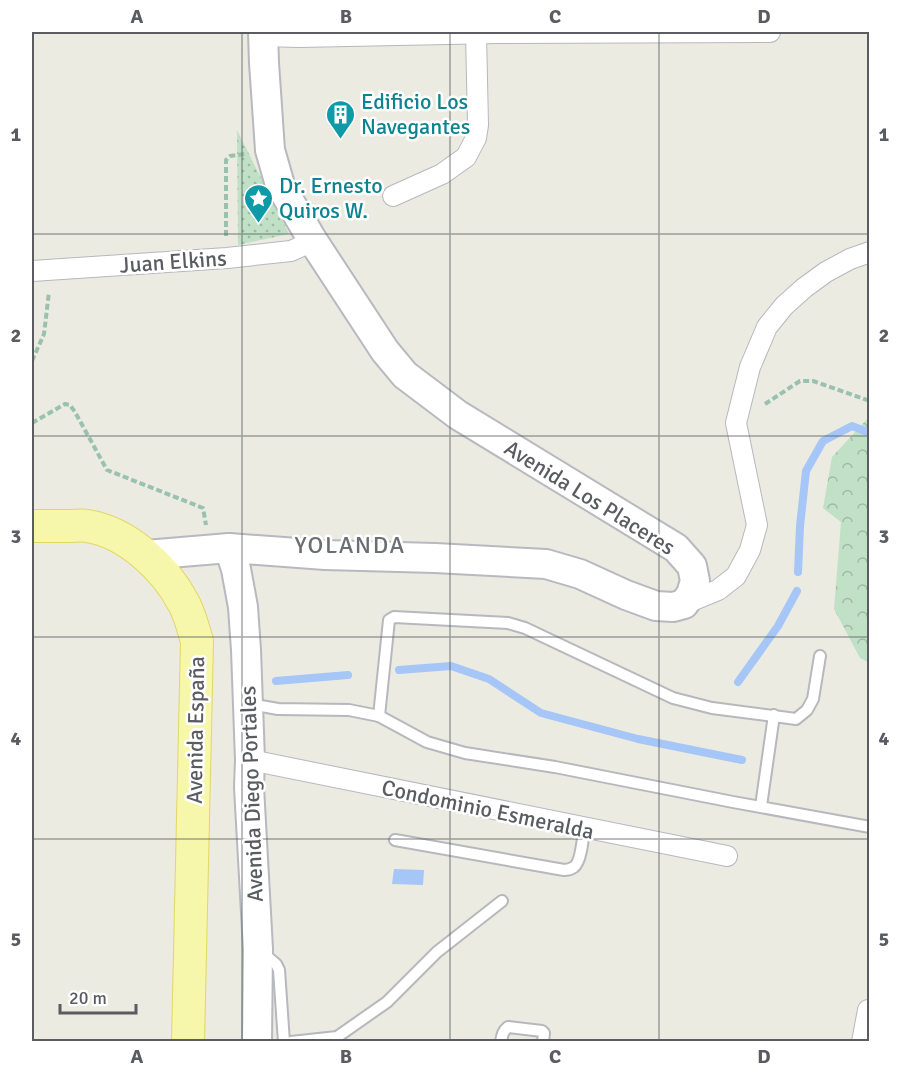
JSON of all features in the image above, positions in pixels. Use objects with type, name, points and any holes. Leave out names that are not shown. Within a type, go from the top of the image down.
[{"type":"main road","name":"Avenida Los Placeres","points":[[263,34],[270,150],[280,185],[313,241],[385,351],[405,375],[458,415],[676,548],[692,566],[695,581],[691,594],[684,604]]},
{"type":"main road","name":"Avenida España","points":[[32,526],[87,526],[113,534],[130,544],[146,555],[174,586],[192,622],[197,641],[188,1041]]},
{"type":"main road","points":[[146,555],[219,549],[546,564],[580,573],[626,595],[656,606],[673,607],[684,604]]},
{"type":"main road","name":"Avenida Diego Portales","points":[[219,549],[236,569],[243,607],[250,760],[249,787],[258,949],[257,1041]]},
{"type":"street","points":[[263,34],[295,37],[476,33],[770,32]]},
{"type":"street","points":[[393,196],[442,174],[466,157],[476,138],[478,125],[476,33]]},
{"type":"street","name":"Juan Elkins","points":[[32,272],[291,251],[313,241]]},
{"type":"street","points":[[684,604],[718,590],[736,576],[750,550],[757,525],[736,423],[750,367],[767,327],[784,306],[804,288],[826,272],[850,259],[870,252]]},
{"type":"street","name":"Condominio Esmeralda","points":[[250,760],[727,856]]},
{"type":"street","points":[[862,1041],[868,1010]]},
{"type":"lane","points":[[379,716],[389,620],[394,617],[508,623],[525,628],[673,698],[712,708],[796,719],[807,710],[813,699],[820,656]]},
{"type":"lane","points":[[247,703],[278,708],[350,710],[379,716],[427,742],[465,753],[555,767],[870,827]]},
{"type":"lane","points":[[761,806],[774,715]]},
{"type":"lane","points":[[395,840],[564,870],[573,869],[577,864],[584,828]]},
{"type":"lane","points":[[291,1041],[337,1037],[387,1002],[437,952],[502,901]]},
{"type":"lane","points":[[258,949],[276,964],[279,970],[284,1041]]},
{"type":"lane","points":[[501,1041],[504,1030],[508,1028],[542,1031],[543,1041]]},
{"type":"path","points":[[226,258],[225,160],[230,156],[270,150]]},
{"type":"path","points":[[32,360],[44,334],[52,270]]},
{"type":"path","points":[[736,423],[800,381],[813,381],[870,401]]},
{"type":"path","points":[[32,423],[65,404],[70,405],[107,470],[203,508],[206,523],[219,549]]},
{"type":"green space","points":[[237,130],[289,234],[238,245]]},
{"type":"green space","points":[[869,417],[869,663],[860,658],[834,609],[841,522],[823,508],[832,457]]},
{"type":"water","points":[[394,869],[424,870],[423,885],[392,884]]},
{"type":"waterway","points":[[798,572],[806,471],[823,441],[852,426],[870,433]]},
{"type":"waterway","points":[[738,682],[778,626],[797,591]]},
{"type":"waterway","points":[[399,670],[451,666],[489,679],[541,713],[638,739],[742,760]]},
{"type":"waterway","points":[[276,681],[348,675]]},
{"type":"place","name":"Edificio Los Navegantes","points":[[340,140]]},
{"type":"place","name":"Dr. Ernesto Quiros W.","points":[[258,224]]},
{"type":"district","name":"YOLANDA","points":[[350,545]]}]
